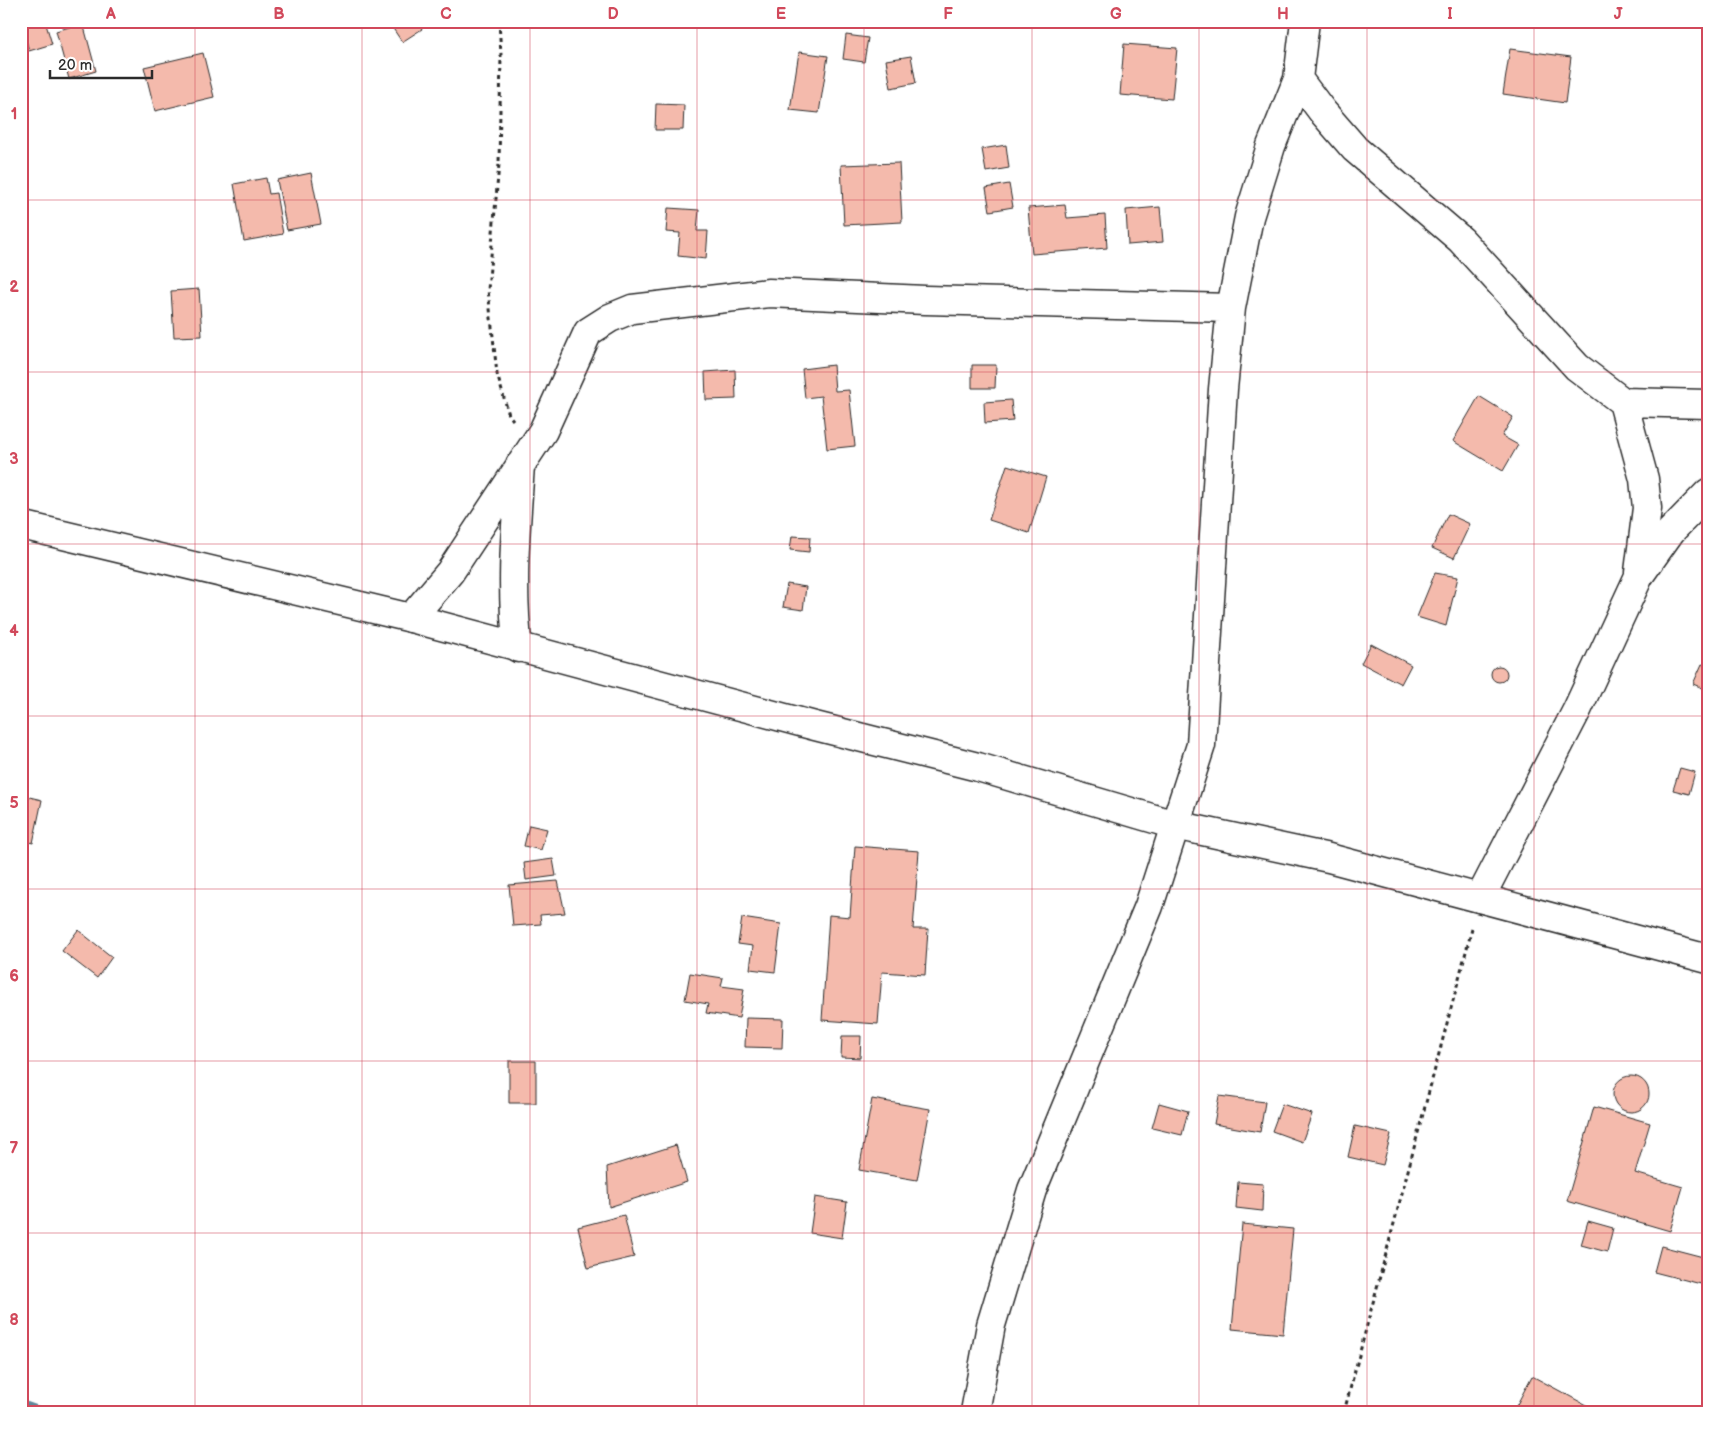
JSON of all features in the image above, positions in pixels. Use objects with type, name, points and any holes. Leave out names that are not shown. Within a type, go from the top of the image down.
[{"type":"street","points":[[975,1412],[991,1325],[1032,1190],[1149,906],[1201,745],[1223,389],[1231,308],[1249,218],[1271,146],[1298,78],[1305,21]]},
{"type":"street","points":[[1298,78],[1322,111],[1356,149],[1461,240],[1577,366],[1623,402],[1644,479],[1647,508],[1639,576]]},
{"type":"street","points":[[411,618],[450,572],[543,431],[588,332],[610,318],[632,309],[769,294],[1231,308]]},
{"type":"street","points":[[1623,402],[1708,404]]},
{"type":"street","points":[[518,648],[513,615],[514,560],[526,456]]},
{"type":"street","points":[[1480,898],[1577,710],[1639,576],[1672,530],[1708,493]]},
{"type":"street","points":[[21,525],[411,618],[518,648],[978,767],[1175,825],[1329,858],[1708,959]]},
{"type":"path","points":[[499,21],[501,55],[499,164],[488,290],[497,374],[509,415],[526,456]]},
{"type":"path","points":[[1344,1412],[1480,898]]},
{"type":"building","points":[[21,21],[45,21],[52,44],[29,51]]},
{"type":"building","points":[[388,21],[417,21],[422,29],[402,42]]},
{"type":"building","points":[[1166,21],[1216,21],[1216,24]]},
{"type":"building","points":[[83,23],[96,71],[69,79],[56,31]]},
{"type":"building","points":[[846,35],[868,38],[864,62],[843,59]]},
{"type":"building","points":[[1124,44],[1177,48],[1172,99],[1120,95]]},
{"type":"building","points":[[1510,49],[1571,57],[1565,103],[1503,94]]},
{"type":"building","points":[[799,52],[828,56],[819,113],[790,110]]},
{"type":"building","points":[[203,53],[214,97],[155,111],[144,67]]},
{"type":"building","points":[[911,56],[916,83],[891,88],[886,60]]},
{"type":"building","points":[[656,104],[684,105],[683,130],[655,130]]},
{"type":"building","points":[[1006,145],[1009,168],[986,172],[982,149]]},
{"type":"building","points":[[899,163],[902,222],[844,225],[841,165]]},
{"type":"building","points":[[311,173],[321,224],[287,230],[277,180]]},
{"type":"building","points":[[266,178],[269,194],[276,193],[283,234],[244,241],[234,184]]},
{"type":"building","points":[[1009,184],[1013,207],[990,211],[986,188]]},
{"type":"building","points":[[1065,205],[1067,218],[1105,215],[1107,248],[1032,254],[1028,208]]},
{"type":"building","points":[[1160,207],[1163,242],[1128,245],[1126,210]]},
{"type":"building","points":[[668,208],[699,210],[697,231],[708,231],[706,259],[678,256],[680,233],[666,232]]},
{"type":"building","points":[[199,289],[202,336],[174,337],[171,291]]},
{"type":"building","points":[[833,365],[835,391],[849,390],[855,446],[827,449],[821,396],[805,398],[802,369]]},
{"type":"building","points":[[972,365],[996,365],[995,388],[972,388]]},
{"type":"building","points":[[735,370],[736,399],[706,400],[705,372]]},
{"type":"building","points":[[1479,396],[1513,417],[1502,436],[1518,445],[1503,471],[1453,441]]},
{"type":"building","points":[[1011,400],[1013,421],[985,423],[984,402]]},
{"type":"building","points":[[1007,465],[1046,477],[1029,533],[989,520]]},
{"type":"building","points":[[1448,514],[1470,524],[1454,558],[1432,548]]},
{"type":"building","points":[[792,536],[810,537],[809,552],[790,550]]},
{"type":"building","points":[[1435,573],[1458,577],[1446,626],[1417,617]]},
{"type":"building","points":[[787,584],[806,587],[803,610],[783,607]]},
{"type":"building","points":[[1371,644],[1411,665],[1401,684],[1361,663]]},
{"type":"building","points":[[1702,664],[1708,666],[1708,684],[1705,689],[1693,684]]},
{"type":"building","points":[[1496,666],[1502,666],[1507,671],[1505,680],[1496,682],[1491,677],[1491,671]]},
{"type":"building","points":[[1680,768],[1695,772],[1689,794],[1673,790]]},
{"type":"building","points":[[21,795],[42,800],[33,843],[21,840]]},
{"type":"building","points":[[529,825],[547,829],[541,850],[524,846]]},
{"type":"building","points":[[855,846],[919,851],[913,929],[928,929],[925,975],[882,972],[878,1024],[822,1020],[829,915],[850,917]]},
{"type":"building","points":[[553,859],[556,876],[526,880],[524,863]]},
{"type":"building","points":[[558,881],[565,913],[540,915],[541,924],[513,926],[509,885]]},
{"type":"building","points":[[742,918],[781,924],[775,972],[750,969],[753,946],[738,944]]},
{"type":"building","points":[[78,930],[112,957],[97,978],[62,951]]},
{"type":"building","points":[[690,973],[723,978],[721,986],[744,989],[739,1018],[706,1013],[708,1004],[685,1000]]},
{"type":"building","points":[[746,1018],[783,1019],[782,1048],[745,1047]]},
{"type":"building","points":[[842,1036],[861,1036],[860,1058],[841,1057]]},
{"type":"building","points":[[509,1061],[536,1061],[536,1103],[509,1103]]},
{"type":"building","points":[[1631,1076],[1643,1082],[1649,1094],[1643,1106],[1631,1112],[1619,1106],[1613,1094],[1619,1082]]},
{"type":"building","points":[[1219,1096],[1265,1102],[1260,1132],[1214,1124]]},
{"type":"building","points":[[872,1099],[930,1109],[917,1180],[859,1170]]},
{"type":"building","points":[[1159,1103],[1188,1111],[1182,1135],[1152,1128]]},
{"type":"building","points":[[1282,1104],[1312,1114],[1302,1142],[1272,1131]]},
{"type":"building","points":[[1594,1107],[1650,1123],[1635,1173],[1683,1187],[1670,1231],[1567,1201]]},
{"type":"building","points":[[1355,1126],[1391,1134],[1383,1165],[1348,1157]]},
{"type":"building","points":[[676,1145],[687,1182],[609,1207],[607,1167]]},
{"type":"building","points":[[1238,1182],[1263,1184],[1262,1211],[1236,1208]]},
{"type":"building","points":[[815,1197],[847,1202],[842,1238],[810,1233]]},
{"type":"building","points":[[624,1215],[634,1257],[588,1268],[578,1227]]},
{"type":"building","points":[[1588,1221],[1613,1228],[1607,1252],[1581,1245]]},
{"type":"building","points":[[1242,1224],[1293,1229],[1283,1334],[1232,1329]]},
{"type":"building","points":[[1661,1246],[1707,1258],[1701,1284],[1654,1272]]},
{"type":"building","points":[[1532,1376],[1599,1412],[1513,1412]]},
{"type":"waterway","points":[[21,1405],[41,1412]]}]
